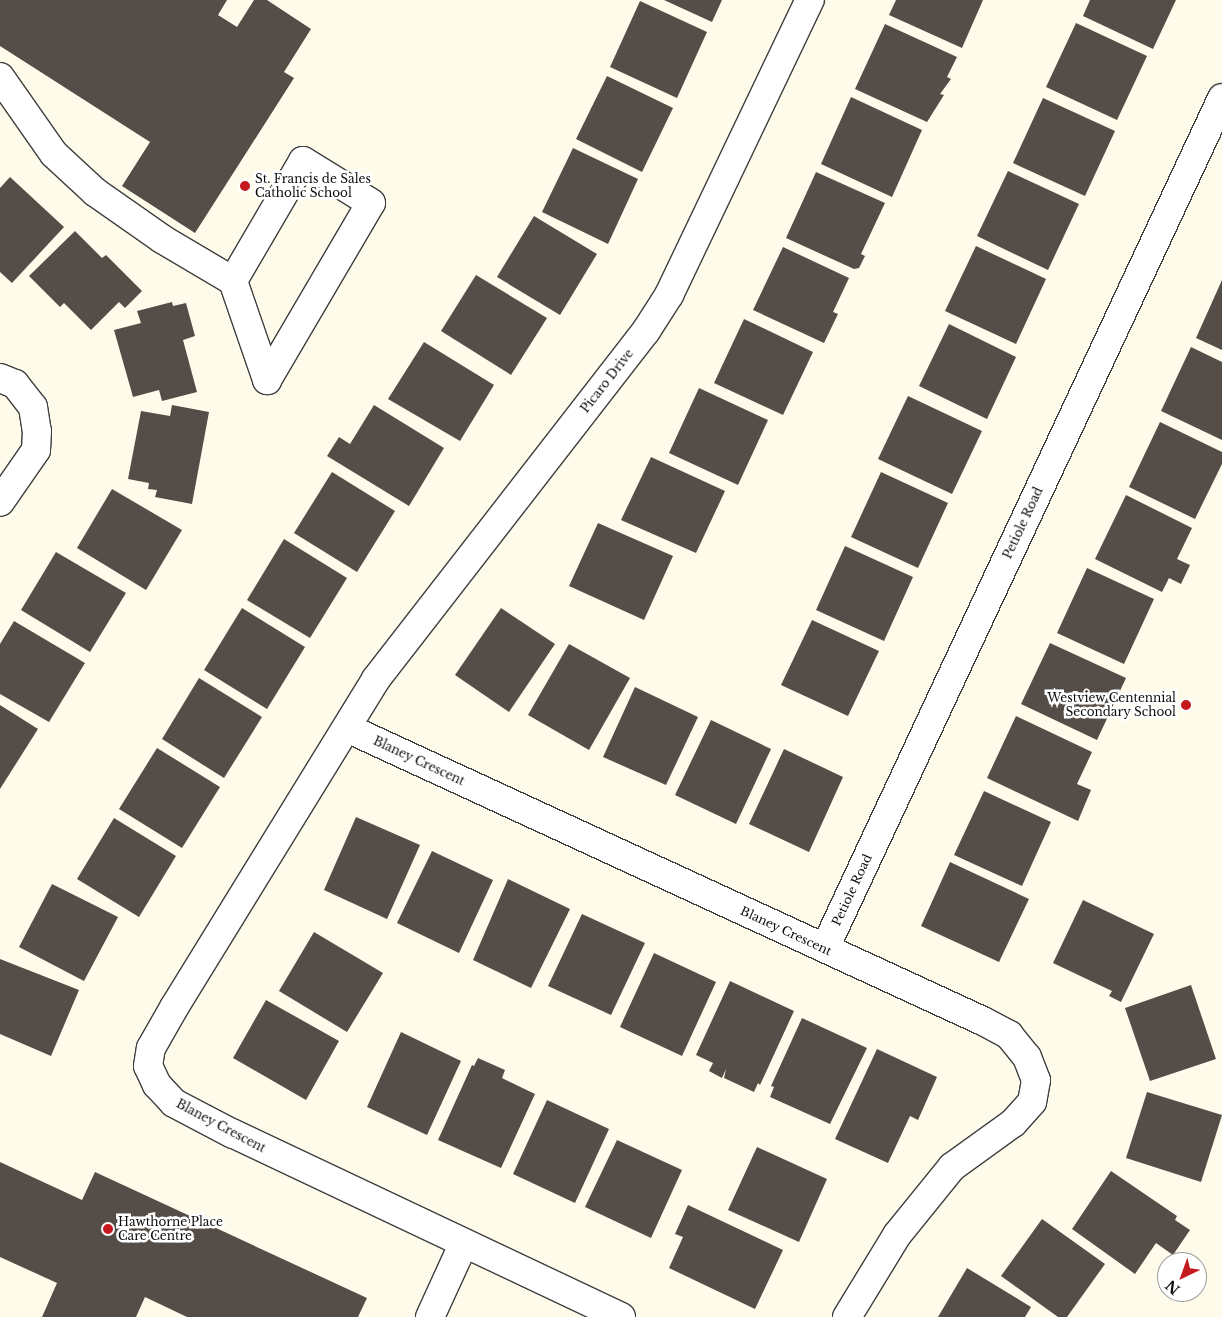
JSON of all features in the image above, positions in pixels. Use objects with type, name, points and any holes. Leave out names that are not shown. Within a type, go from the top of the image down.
[{"type":"street","name":"Picaro Drive","points":[[348,728],[376,679],[646,331],[669,295],[810,0]]},
{"type":"street","points":[[0,77],[54,154],[95,192],[162,239],[233,281],[267,380],[371,203],[304,162],[233,281]]},
{"type":"street","name":"Petiole Road","points":[[825,948],[1222,98]]},
{"type":"street","points":[[0,378],[15,384],[32,406],[37,431],[36,450],[0,502]]},
{"type":"street","name":"Blaney Crescent","points":[[621,1317],[463,1245],[174,1103],[157,1086],[148,1066],[151,1048],[175,1006],[348,728],[1009,1035],[1027,1056],[1036,1080],[1032,1102],[1013,1123],[952,1167],[897,1235],[847,1317]]},
{"type":"street","points":[[430,1317],[463,1245]]},
{"type":"building","points":[[0,0],[227,0],[218,15],[237,27],[254,0],[267,0],[311,29],[284,72],[294,78],[195,233],[122,186],[150,142],[0,46]]},
{"type":"building","points":[[664,0],[722,0],[712,22]]},
{"type":"building","points":[[896,0],[983,0],[962,48],[889,15]]},
{"type":"building","points":[[1090,0],[1176,0],[1153,49],[1083,16]]},
{"type":"building","points":[[640,1],[707,32],[677,98],[610,67]]},
{"type":"building","points":[[1076,23],[1147,56],[1117,120],[1046,87]]},
{"type":"building","points":[[885,24],[957,57],[947,77],[951,79],[940,94],[944,95],[927,122],[855,89]]},
{"type":"building","points":[[607,76],[673,108],[642,172],[576,139]]},
{"type":"building","points":[[851,97],[922,130],[892,197],[821,164]]},
{"type":"building","points":[[1043,98],[1115,131],[1085,196],[1013,163]]},
{"type":"building","points":[[573,148],[638,179],[608,244],[542,212]]},
{"type":"building","points":[[1008,171],[1079,204],[1048,270],[977,236]]},
{"type":"building","points":[[816,172],[885,203],[861,254],[865,256],[859,268],[854,269],[786,238]]},
{"type":"building","points":[[10,177],[64,227],[12,283],[0,272],[0,188]]},
{"type":"building","points":[[534,216],[597,254],[560,315],[497,277]]},
{"type":"building","points":[[75,231],[102,258],[106,255],[142,291],[125,308],[119,302],[91,330],[64,303],[60,307],[29,276]]},
{"type":"building","points":[[976,246],[1046,279],[1016,344],[945,311]]},
{"type":"building","points":[[783,247],[849,278],[833,312],[838,314],[824,343],[753,310]]},
{"type":"building","points":[[476,275],[547,318],[511,375],[441,331]]},
{"type":"building","points":[[1222,280],[1222,350],[1196,338]]},
{"type":"building","points":[[172,302],[173,306],[186,303],[195,336],[183,340],[197,392],[162,401],[159,390],[133,397],[114,330],[141,323],[137,311]]},
{"type":"building","points":[[744,319],[813,352],[783,415],[714,383]]},
{"type":"building","points":[[949,324],[1016,357],[987,419],[919,386]]},
{"type":"building","points":[[424,342],[494,385],[460,441],[388,399]]},
{"type":"building","points":[[1191,347],[1222,362],[1222,440],[1161,411]]},
{"type":"building","points":[[699,388],[768,420],[738,485],[669,453]]},
{"type":"building","points":[[908,396],[982,431],[952,494],[878,459]]},
{"type":"building","points":[[172,405],[209,412],[192,504],[155,497],[157,490],[148,489],[149,483],[128,479],[141,411],[170,416]]},
{"type":"building","points":[[374,405],[444,448],[409,506],[327,456],[339,437],[350,444]]},
{"type":"building","points":[[1160,422],[1222,452],[1222,464],[1195,519],[1129,487]]},
{"type":"building","points":[[651,457],[725,491],[696,553],[621,520]]},
{"type":"building","points":[[332,472],[395,511],[357,572],[294,533]]},
{"type":"building","points":[[881,472],[948,503],[918,568],[851,537]]},
{"type":"building","points":[[112,489],[182,530],[146,590],[77,548]]},
{"type":"building","points":[[1126,495],[1192,528],[1177,559],[1190,565],[1181,584],[1169,578],[1162,592],[1095,559]]},
{"type":"building","points":[[598,523],[673,556],[644,620],[569,586]]},
{"type":"building","points":[[284,539],[347,578],[310,638],[247,600]]},
{"type":"building","points":[[845,546],[913,577],[884,641],[816,610]]},
{"type":"building","points":[[56,552],[126,593],[90,652],[21,610]]},
{"type":"building","points":[[1087,568],[1154,599],[1124,664],[1057,633]]},
{"type":"building","points":[[242,608],[305,647],[267,709],[204,670]]},
{"type":"building","points":[[501,608],[555,644],[509,712],[455,675]]},
{"type":"building","points":[[812,620],[879,651],[848,716],[781,685]]},
{"type":"building","points":[[14,621],[85,663],[49,722],[0,694],[0,644]]},
{"type":"building","points":[[1050,643],[1126,678],[1097,740],[1021,704]]},
{"type":"building","points":[[569,644],[630,678],[589,750],[528,715]]},
{"type":"building","points":[[199,678],[262,717],[224,778],[162,739]]},
{"type":"building","points":[[635,687],[698,717],[666,785],[603,757]]},
{"type":"building","points":[[0,705],[38,729],[0,789]]},
{"type":"building","points":[[1016,716],[1092,752],[1077,784],[1091,790],[1078,821],[987,778]]},
{"type":"building","points":[[711,720],[771,749],[736,824],[675,795]]},
{"type":"building","points":[[157,748],[220,787],[182,848],[119,809]]},
{"type":"building","points":[[784,749],[843,777],[809,852],[749,824]]},
{"type":"building","points":[[984,791],[1051,822],[1022,886],[954,855]]},
{"type":"building","points":[[356,817],[420,845],[387,919],[324,890]]},
{"type":"building","points":[[114,818],[176,856],[139,917],[77,879]]},
{"type":"building","points":[[432,851],[493,880],[459,953],[397,923]]},
{"type":"building","points":[[950,862],[1029,899],[999,962],[921,926]]},
{"type":"building","points":[[508,879],[570,909],[531,988],[473,960]]},
{"type":"building","points":[[52,884],[118,917],[84,981],[19,947]]},
{"type":"building","points":[[1083,900],[1154,934],[1121,1002],[1109,996],[1112,991],[1053,963]]},
{"type":"building","points":[[582,914],[645,943],[611,1015],[548,986]]},
{"type":"building","points":[[314,932],[383,973],[347,1032],[279,991]]},
{"type":"building","points":[[654,953],[716,982],[682,1056],[620,1027]]},
{"type":"building","points":[[0,959],[79,990],[51,1056],[0,1034]]},
{"type":"building","points":[[730,981],[794,1011],[760,1085],[758,1083],[754,1092],[724,1078],[726,1069],[722,1078],[709,1071],[713,1063],[696,1055]]},
{"type":"building","points":[[1191,985],[1216,1059],[1150,1081],[1125,1008]]},
{"type":"building","points":[[266,1000],[339,1041],[306,1100],[233,1058]]},
{"type":"building","points":[[802,1018],[867,1048],[830,1124],[770,1097],[774,1087],[771,1086]]},
{"type":"building","points":[[401,1032],[461,1061],[427,1135],[367,1107]]},
{"type":"building","points":[[877,1049],[937,1077],[918,1120],[910,1116],[888,1163],[835,1139]]},
{"type":"building","points":[[478,1058],[505,1070],[502,1078],[535,1094],[501,1168],[438,1140],[472,1065],[474,1066]]},
{"type":"building","points":[[1147,1092],[1222,1115],[1201,1182],[1126,1158]]},
{"type":"building","points":[[547,1100],[609,1129],[575,1203],[513,1174]]},
{"type":"building","points":[[617,1140],[682,1170],[651,1238],[585,1207]]},
{"type":"building","points":[[757,1147],[827,1179],[799,1242],[728,1210]]},
{"type":"building","name":"Hawthorne Place Care Centre","points":[[0,1162],[82,1200],[95,1172],[367,1298],[358,1317],[187,1317],[145,1297],[136,1317],[42,1317],[57,1283],[0,1257]]},
{"type":"building","points":[[1111,1171],[1177,1216],[1175,1220],[1190,1230],[1175,1252],[1169,1252],[1156,1243],[1135,1274],[1072,1229]]},
{"type":"building","points":[[688,1205],[783,1250],[755,1309],[669,1268],[683,1237],[675,1234]]},
{"type":"building","points":[[1042,1219],[1105,1264],[1067,1317],[1058,1317],[1001,1276]]},
{"type":"building","points":[[967,1268],[1031,1307],[1025,1317],[938,1317]]},
{"type":"place","name":"St. Francis de Sales Catholic School","points":[[245,186]]},
{"type":"place","name":"Westview Centennial Secondary School","points":[[1186,705]]},
{"type":"place","name":"Hawthorne Place Care Centre","points":[[108,1229]]}]
